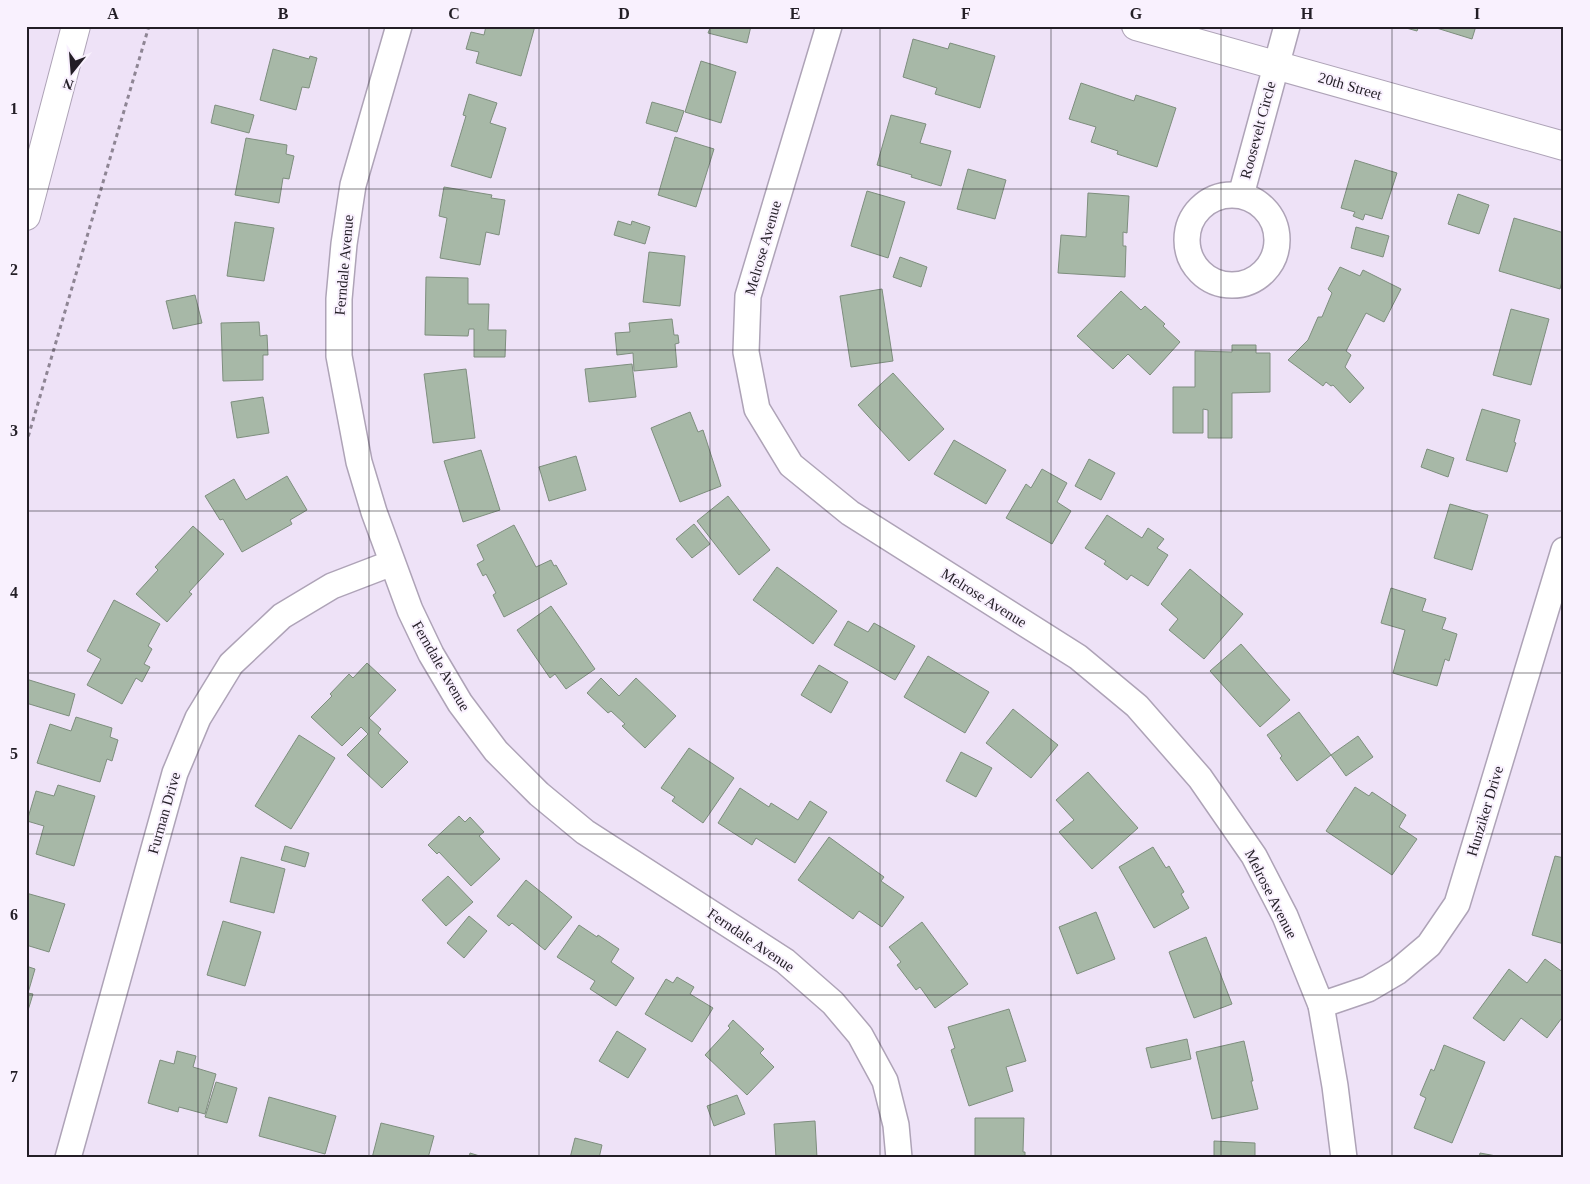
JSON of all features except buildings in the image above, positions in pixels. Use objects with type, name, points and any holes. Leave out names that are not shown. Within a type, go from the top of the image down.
[{"type":"street","points":[[26,216],[76,26]]},
{"type":"street","name":"Ferndale Avenue","points":[[399,26],[353,185],[344,244],[339,299],[339,356],[359,462],[374,512],[410,610],[431,654],[460,703],[496,751],[538,794],[585,832],[786,961],[833,1003],[860,1035],[885,1081],[896,1125],[899,1158]]},
{"type":"street","name":"Melrose Avenue","points":[[829,26],[748,296],[746,352],[756,410],[791,465],[850,513],[1078,657],[1137,706],[1200,778],[1254,856],[1285,916],[1321,1005],[1335,1086],[1344,1158]]},
{"type":"street","name":"20th Street","points":[[1136,26],[1564,146]]},
{"type":"street","name":"Roosevelt Circle","points":[[1241,195],[1287,26]]},
{"type":"street","points":[[26,182],[64,71]]},
{"type":"street","name":"Hunziker Drive","points":[[1321,1005],[1368,989],[1397,972],[1429,945],[1457,904],[1564,550]]},
{"type":"street","name":"Furman Drive","points":[[68,1158],[175,773],[198,718],[231,664],[282,616],[332,586],[392,563]]},
{"type":"path","points":[[26,444],[150,26]]}]
